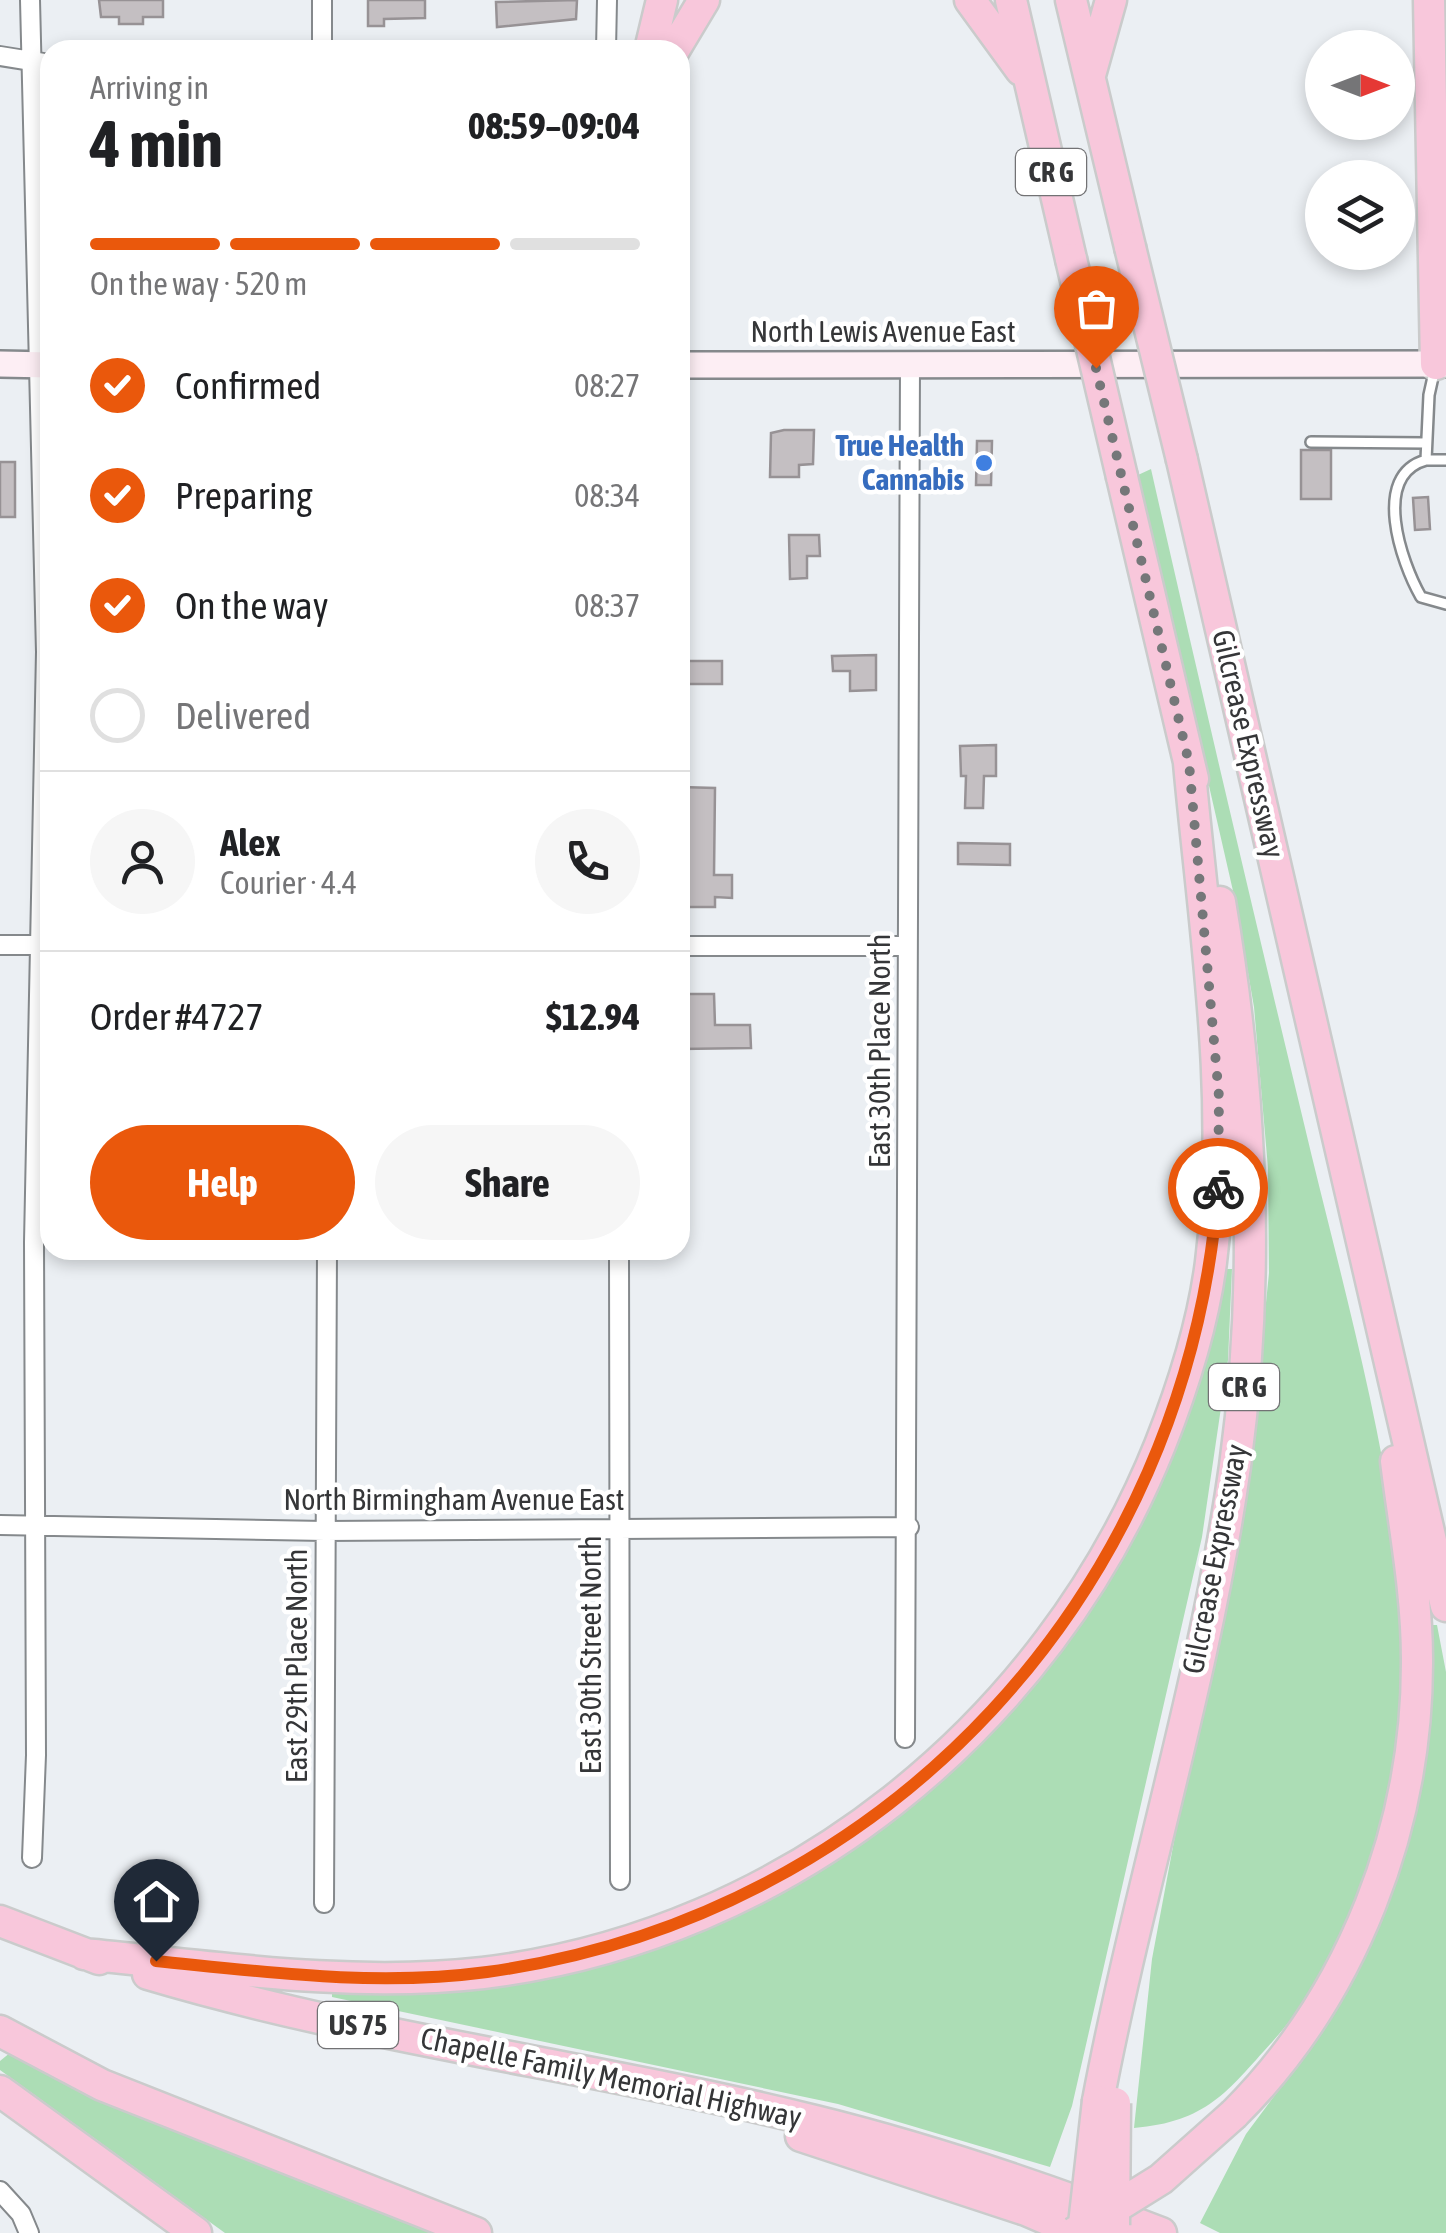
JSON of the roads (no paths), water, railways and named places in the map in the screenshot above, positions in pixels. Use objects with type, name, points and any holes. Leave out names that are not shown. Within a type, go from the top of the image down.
[{"type":"highway","points":[[652,40],[662,0]]},
{"type":"highway","points":[[680,40],[704,0]]},
{"type":"highway","points":[[970,0],[1031,84]]},
{"type":"highway","name":"Gilcrease Expressway","points":[[1012,0],[1220,901],[1242,1044],[1251,1168],[1250,1310],[1235,1467],[1222,1542],[1116,2004],[1106,2102]]},
{"type":"highway","name":"Gilcrease Expressway","points":[[1071,0],[1182,460],[1446,1606]]},
{"type":"highway","points":[[1089,78],[1111,0]]},
{"type":"highway","points":[[1428,0],[1441,364]]},
{"type":"highway","points":[[1441,364],[1446,309]]},
{"type":"highway","points":[[84,1954],[338,1979],[387,1979],[486,1972],[610,1946],[703,1914],[819,1853],[893,1802],[994,1709],[1066,1621],[1120,1534],[1171,1418],[1200,1322],[1211,1267],[1220,1125],[1189,763]]},
{"type":"highway","points":[[1079,2233],[1162,2179],[1234,2114],[1306,2029],[1347,1954],[1390,1852],[1409,1769],[1416,1691],[1416,1624],[1373,1283]]},
{"type":"highway","points":[[1400,1401],[1446,1578]]},
{"type":"highway","name":"Chapelle Family Memorial Highway","points":[[0,1920],[84,1954],[220,1994],[812,2120],[931,2151],[1161,2233]]},
{"type":"highway","points":[[0,2031],[102,2085],[476,2233]]},
{"type":"highway","points":[[636,2083],[1026,2210],[1079,2233]]},
{"type":"highway","points":[[0,2091],[196,2233]]},
{"type":"highway","points":[[1079,2233],[1106,2102]]},
{"type":"highway","points":[[1106,2102],[1114,2233]]},
{"type":"main road","points":[[0,364],[40,364]]},
{"type":"main road","name":"North Lewis Avenue East","points":[[690,365],[1441,364]]},
{"type":"street","points":[[30,0],[40,288]]},
{"type":"street","points":[[322,0],[322,40]]},
{"type":"street","points":[[606,40],[607,0]]},
{"type":"street","points":[[0,56],[40,61]]},
{"type":"street","name":"East 30th Place North","points":[[906,1738],[910,364]]},
{"type":"street","points":[[0,945],[40,945]]},
{"type":"street","points":[[690,946],[907,946]]},
{"type":"street","points":[[32,1858],[40,1260]]},
{"type":"street","name":"East 29th Place North","points":[[324,1903],[328,1260]]},
{"type":"street","name":"East 30th Street North","points":[[619,1260],[620,1880]]},
{"type":"street","name":"North Birmingham Avenue East","points":[[0,1525],[325,1530],[909,1527]]},
{"type":"street","points":[[0,2190],[21,2214],[28,2232]]},
{"type":"lane","points":[[1426,460],[1441,364]]},
{"type":"lane","points":[[1310,442],[1426,444]]},
{"type":"lane","points":[[1446,460],[1412,464],[1399,478],[1395,513],[1400,548],[1421,596],[1446,604]]},
{"type":"place","name":"True Health Cannabis","points":[[984,463]]}]
